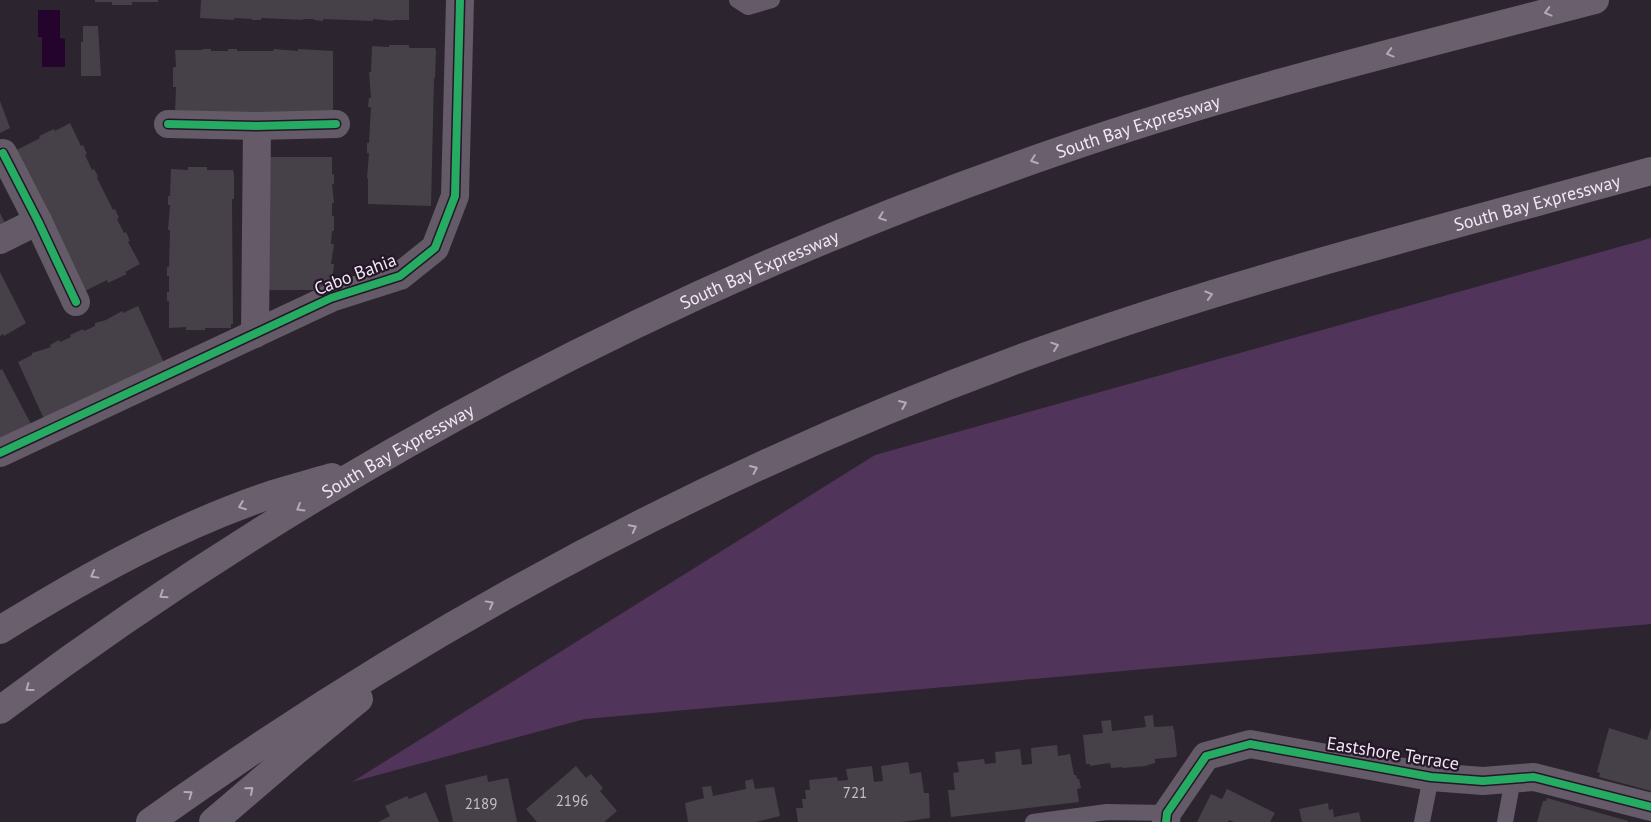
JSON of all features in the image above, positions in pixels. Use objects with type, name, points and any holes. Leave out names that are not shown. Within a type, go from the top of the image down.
[{"type":"highway","name":"South Bay Expressway","points":[[0,710],[108,632],[194,574],[282,518],[372,465],[487,400],[572,356],[667,310],[781,259],[959,187],[1140,124],[1259,88],[1595,0]]},
{"type":"highway","name":"South Bay Expressway","points":[[150,822],[292,724],[372,673],[461,620],[573,558],[745,473],[837,432],[1015,360],[1223,290],[1651,171]]},
{"type":"highway","points":[[0,630],[105,568],[160,541],[272,495],[372,465]]},
{"type":"highway","points":[[213,822],[304,744],[461,620]]},
{"type":"street","name":"Cabo Bahia","points":[[0,453],[331,298],[400,276],[435,248],[455,196],[460,0]]},
{"type":"street","points":[[168,124],[257,126],[336,124]]},
{"type":"street","points":[[255,334],[257,126]]},
{"type":"street","points":[[3,153],[38,221],[76,302]]},
{"type":"street","points":[[0,240],[38,221]]},
{"type":"street","name":"Eastshore Terrace","points":[[1167,818],[1206,756],[1250,744],[1431,777],[1483,781],[1534,776],[1651,807]]},
{"type":"lane","points":[[737,0],[748,7],[772,0]]},
{"type":"lane","points":[[1422,822],[1431,777]]},
{"type":"lane","points":[[1504,822],[1513,779]]},
{"type":"lane","points":[[1033,822],[1107,812],[1167,818]]},
{"type":"shaded area","points":[[38,10],[60,10],[60,38],[65,39],[65,67],[42,67],[42,37],[38,37]]},
{"type":"shaded area","points":[[1651,238],[1651,624],[585,719],[352,782],[875,455]]},
{"type":"building","points":[[95,0],[158,0],[158,2],[132,2],[132,5],[112,5],[112,2],[95,2]]},
{"type":"building","points":[[201,0],[409,0],[409,20],[323,19],[323,21],[314,19],[261,18],[261,20],[252,20],[234,18],[234,20],[200,18]]},
{"type":"building","points":[[83,26],[98,26],[101,76],[81,76]]},
{"type":"building","points":[[389,45],[409,45],[409,48],[435,48],[436,51],[431,206],[368,204],[367,178],[369,153],[367,153],[367,143],[369,143],[371,107],[368,107],[369,98],[371,98],[369,72],[371,72],[372,46],[389,47]]},
{"type":"building","points":[[211,49],[211,51],[237,49],[237,51],[273,51],[274,49],[298,51],[298,49],[333,51],[333,114],[175,113],[176,87],[173,87],[173,67],[176,67],[175,50]]},
{"type":"building","points":[[0,101],[10,128],[0,133]]},
{"type":"building","points":[[70,123],[81,146],[83,145],[87,154],[85,155],[92,170],[94,169],[98,176],[97,178],[113,210],[115,209],[119,218],[117,219],[124,233],[126,232],[130,241],[128,242],[140,264],[125,272],[127,274],[108,283],[107,280],[83,292],[13,152],[40,138],[39,136],[54,129],[55,131]]},
{"type":"building","points":[[268,157],[332,157],[334,203],[332,203],[332,216],[334,216],[334,231],[332,231],[331,244],[334,244],[331,264],[334,264],[331,290],[268,290]]},
{"type":"building","points":[[188,167],[207,167],[207,170],[233,170],[233,324],[231,324],[231,328],[186,330],[186,327],[169,328],[167,292],[169,292],[169,276],[167,276],[167,267],[169,267],[170,230],[168,230],[170,205],[168,205],[168,196],[170,196],[171,169],[188,170]]},
{"type":"building","points":[[0,213],[5,223],[0,226]]},
{"type":"building","points":[[0,272],[26,323],[4,336],[3,334],[0,336]]},
{"type":"building","points":[[138,306],[164,363],[44,419],[18,362],[32,355],[32,353],[51,347],[50,345],[59,340],[60,342],[83,329],[84,331],[95,326],[95,323]]},
{"type":"building","points":[[2,369],[31,424],[0,440],[0,370]]},
{"type":"building","points":[[1153,715],[1154,727],[1173,726],[1176,757],[1155,759],[1155,763],[1145,766],[1122,768],[1111,768],[1110,763],[1090,766],[1090,764],[1086,764],[1083,735],[1103,733],[1101,721],[1111,720],[1112,731],[1146,727],[1144,716]]},
{"type":"building","points":[[1609,728],[1647,740],[1651,728],[1651,791],[1599,777],[1600,773],[1597,772]]},
{"type":"building","points":[[1057,745],[1058,756],[1070,754],[1074,775],[1079,779],[1081,788],[1077,789],[1079,802],[951,817],[948,790],[955,790],[953,773],[959,772],[957,762],[984,759],[985,764],[996,763],[995,752],[1020,749],[1022,765],[1032,764],[1031,748]]},
{"type":"building","points":[[908,762],[910,774],[921,772],[924,793],[929,793],[930,818],[901,822],[798,822],[796,808],[803,808],[802,799],[806,799],[805,790],[810,790],[809,780],[837,777],[838,781],[848,780],[846,769],[872,766],[874,782],[883,781],[881,766]]},
{"type":"building","points":[[576,766],[586,778],[591,774],[603,788],[600,791],[617,811],[604,822],[537,822],[526,809]]},
{"type":"building","points":[[487,775],[488,782],[508,778],[517,822],[453,822],[445,785]]},
{"type":"building","points":[[753,779],[755,789],[774,787],[780,816],[756,822],[688,822],[685,803],[704,798],[702,787],[711,786],[713,796],[746,789],[745,781]]},
{"type":"building","points":[[1227,789],[1275,813],[1270,822],[1234,822],[1229,820],[1228,822],[1197,822],[1211,794],[1222,799]]},
{"type":"building","points":[[426,792],[439,822],[378,822],[390,816],[385,806],[407,796],[409,799]]},
{"type":"building","points":[[1547,798],[1628,822],[1537,822],[1543,801],[1546,801]]},
{"type":"building","points":[[1328,803],[1329,810],[1333,809],[1334,817],[1359,812],[1361,822],[1302,822],[1299,809]]},
{"type":"cycle path","points":[[0,453],[331,298],[400,276],[435,248],[455,196],[460,0]]},
{"type":"cycle path","points":[[168,124],[257,126],[336,124]]},
{"type":"cycle path","points":[[3,153],[38,221],[76,302]]},
{"type":"cycle path","points":[[1166,822],[1167,813],[1206,756],[1250,744],[1431,777],[1483,781],[1534,777],[1651,807]]}]
